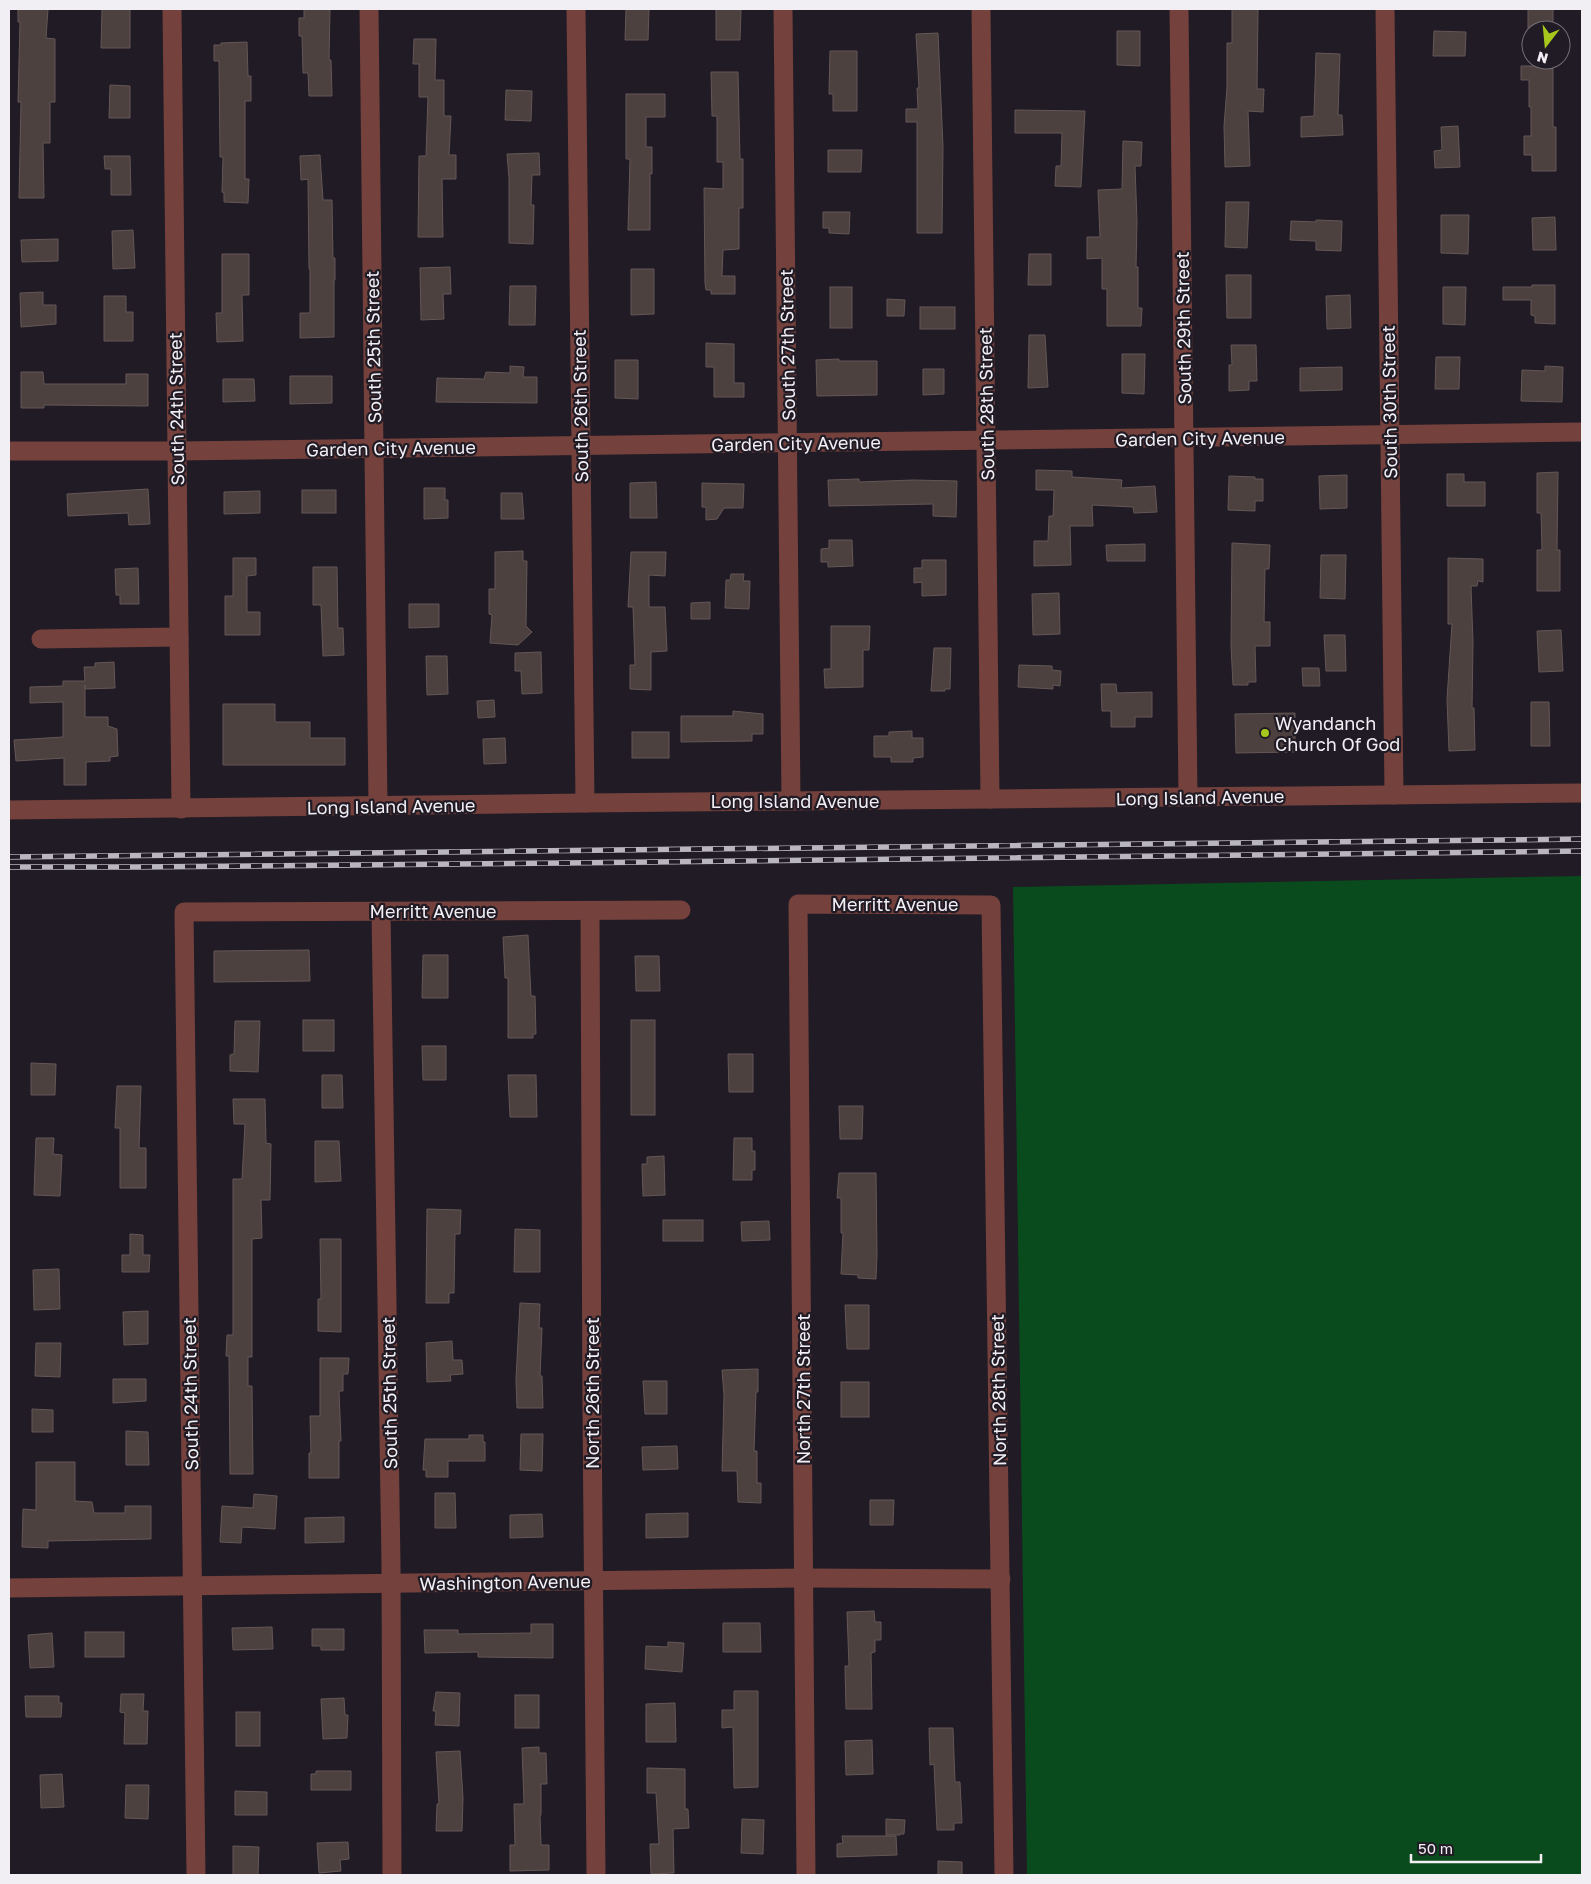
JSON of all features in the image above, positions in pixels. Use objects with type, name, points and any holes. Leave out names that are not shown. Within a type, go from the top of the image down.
[{"type":"street","name":"South 24th Street","points":[[172,9],[181,809]]},
{"type":"street","name":"South 25th Street","points":[[369,9],[378,806]]},
{"type":"street","name":"South 26th Street","points":[[576,9],[585,803]]},
{"type":"street","name":"South 27th Street","points":[[783,9],[791,802]]},
{"type":"street","name":"South 28th Street","points":[[981,9],[990,799]]},
{"type":"street","name":"South 29th Street","points":[[1179,9],[1188,797]]},
{"type":"street","name":"South 30th Street","points":[[1385,9],[1394,795]]},
{"type":"street","name":"Garden City Avenue","points":[[9,451],[177,451],[1582,432]]},
{"type":"street","points":[[41,639],[179,637]]},
{"type":"street","name":"Long Island Avenue","points":[[9,810],[1582,793]]},
{"type":"street","name":"Merritt Avenue","points":[[798,904],[992,905]]},
{"type":"street","name":"North 27th Street","points":[[798,904],[806,1875]]},
{"type":"street","name":"North 28th Street","points":[[992,905],[1004,1875]]},
{"type":"street","name":"Merritt Avenue","points":[[184,912],[681,910]]},
{"type":"street","name":"South 25th Street","points":[[381,911],[392,1584],[392,1875]]},
{"type":"street","name":"North 26th Street","points":[[590,911],[593,1338],[592,1581],[596,1875]]},
{"type":"street","name":"South 24th Street","points":[[184,912],[196,1875]]},
{"type":"street","name":"Washington Avenue","points":[[9,1588],[804,1578],[1001,1579]]},
{"type":"green space","points":[[1582,876],[1582,1875],[1027,1875],[1013,887]]},
{"type":"building","points":[[18,9],[48,9],[46,38],[55,39],[55,102],[50,102],[50,143],[43,143],[44,198],[19,198],[21,102],[18,102],[20,22],[18,22]]},
{"type":"building","points":[[102,9],[130,9],[130,48],[101,48]]},
{"type":"building","points":[[304,9],[330,9],[329,60],[331,60],[332,96],[309,96],[308,73],[303,73],[302,36],[299,36],[299,18],[304,18]]},
{"type":"building","points":[[626,9],[649,9],[648,40],[625,40]]},
{"type":"building","points":[[716,9],[741,9],[740,40],[716,40]]},
{"type":"building","points":[[1232,9],[1258,9],[1257,89],[1264,89],[1263,112],[1248,111],[1250,166],[1225,167],[1224,126],[1227,88],[1227,43],[1232,43]]},
{"type":"building","points":[[1528,9],[1553,9],[1553,20],[1528,20]]},
{"type":"building","points":[[1117,31],[1140,31],[1140,66],[1117,65]]},
{"type":"building","points":[[1434,31],[1466,32],[1465,56],[1433,56]]},
{"type":"building","points":[[938,33],[943,147],[942,233],[917,233],[917,122],[906,122],[906,109],[918,109],[917,88],[919,88],[916,34]]},
{"type":"building","points":[[414,39],[436,39],[435,80],[444,80],[444,116],[451,116],[449,155],[456,155],[456,179],[442,179],[443,237],[418,237],[419,156],[426,156],[428,97],[419,97],[419,64],[413,64]]},
{"type":"building","points":[[247,42],[248,76],[251,76],[251,101],[245,101],[245,179],[249,179],[248,203],[224,202],[224,193],[222,192],[223,157],[220,157],[219,61],[214,61],[214,45]]},
{"type":"building","points":[[830,51],[857,51],[857,111],[833,111],[833,94],[829,94]]},
{"type":"building","points":[[1316,53],[1340,54],[1338,115],[1342,115],[1343,135],[1301,137],[1301,117],[1314,116]]},
{"type":"building","points":[[1521,70],[1553,70],[1553,127],[1556,127],[1556,171],[1532,171],[1532,155],[1524,155],[1524,136],[1531,136],[1531,107],[1529,107],[1529,80],[1521,80]]},
{"type":"building","points":[[711,72],[738,72],[740,159],[743,159],[743,208],[739,208],[739,249],[723,250],[722,276],[735,276],[735,294],[711,294],[711,290],[706,290],[705,283],[704,188],[723,189],[723,162],[717,162],[717,116],[712,116]]},
{"type":"building","points":[[110,85],[130,86],[130,118],[109,118]]},
{"type":"building","points":[[506,90],[532,91],[531,121],[505,120]]},
{"type":"building","points":[[626,94],[665,94],[665,117],[646,117],[646,147],[652,147],[650,230],[628,230],[630,159],[626,159]]},
{"type":"building","points":[[1015,110],[1085,111],[1081,187],[1055,186],[1056,166],[1061,166],[1062,133],[1015,133]]},
{"type":"building","points":[[1458,126],[1460,167],[1435,168],[1434,151],[1442,150],[1441,127]]},
{"type":"building","points":[[1123,141],[1142,142],[1141,166],[1135,166],[1136,267],[1138,267],[1138,308],[1142,308],[1141,326],[1107,326],[1107,289],[1102,289],[1102,258],[1087,259],[1087,237],[1100,237],[1098,190],[1122,189]]},
{"type":"building","points":[[828,150],[862,150],[861,172],[828,172]]},
{"type":"building","points":[[539,153],[540,175],[532,175],[531,205],[534,205],[533,244],[509,243],[507,154]]},
{"type":"building","points":[[320,155],[323,200],[332,200],[333,258],[335,258],[334,337],[300,338],[300,313],[310,313],[310,269],[308,179],[301,180],[300,156]]},
{"type":"building","points":[[104,156],[130,156],[131,195],[111,195],[111,169],[105,169]]},
{"type":"building","points":[[1226,202],[1249,202],[1247,248],[1225,247]]},
{"type":"building","points":[[823,212],[850,212],[849,234],[829,233],[829,228],[823,228]]},
{"type":"building","points":[[1441,215],[1469,215],[1468,254],[1441,253]]},
{"type":"building","points":[[1555,217],[1556,250],[1533,250],[1532,218]]},
{"type":"building","points":[[1316,220],[1342,221],[1341,251],[1316,250],[1316,241],[1290,240],[1291,221],[1316,222]]},
{"type":"building","points":[[133,230],[135,268],[113,269],[112,231]]},
{"type":"building","points":[[58,239],[58,261],[22,262],[21,240]]},
{"type":"building","points":[[222,254],[249,254],[249,295],[242,295],[243,341],[217,342],[216,313],[222,313]]},
{"type":"building","points":[[1029,254],[1051,254],[1051,285],[1028,285]]},
{"type":"building","points":[[450,267],[451,294],[443,294],[444,319],[421,320],[420,268]]},
{"type":"building","points":[[631,269],[654,269],[654,314],[631,315]]},
{"type":"building","points":[[1226,275],[1251,275],[1251,318],[1227,318]]},
{"type":"building","points":[[1532,285],[1555,285],[1555,324],[1535,323],[1535,316],[1531,315],[1531,300],[1503,300],[1503,287],[1532,287]]},
{"type":"building","points":[[510,286],[536,286],[535,325],[509,325]]},
{"type":"building","points":[[830,287],[852,287],[852,328],[830,328]]},
{"type":"building","points":[[1443,287],[1466,287],[1465,325],[1443,324]]},
{"type":"building","points":[[43,292],[43,305],[56,305],[56,324],[21,327],[20,293]]},
{"type":"building","points":[[1350,295],[1351,328],[1327,329],[1326,296]]},
{"type":"building","points":[[104,296],[126,296],[126,312],[133,312],[133,341],[104,341]]},
{"type":"building","points":[[887,299],[905,300],[904,316],[887,316]]},
{"type":"building","points":[[920,307],[955,307],[955,329],[920,329]]},
{"type":"building","points":[[1029,335],[1045,335],[1048,387],[1028,388]]},
{"type":"building","points":[[706,343],[734,344],[734,383],[744,383],[744,397],[714,397],[714,367],[706,367]]},
{"type":"building","points":[[1231,345],[1256,345],[1257,381],[1249,381],[1249,390],[1229,391],[1229,365],[1232,365]]},
{"type":"building","points":[[1122,354],[1145,354],[1144,394],[1122,393]]},
{"type":"building","points":[[1436,357],[1460,357],[1459,389],[1435,389]]},
{"type":"building","points":[[839,359],[839,361],[877,361],[877,395],[817,396],[816,360]]},
{"type":"building","points":[[615,360],[638,360],[638,399],[615,398]]},
{"type":"building","points":[[510,366],[524,367],[523,377],[537,377],[537,403],[436,402],[437,378],[484,379],[486,372],[510,373]]},
{"type":"building","points":[[1545,366],[1563,367],[1562,402],[1521,401],[1522,370],[1545,371]]},
{"type":"building","points":[[1342,367],[1342,390],[1300,391],[1300,368]]},
{"type":"building","points":[[923,369],[944,369],[944,394],[923,395]]},
{"type":"building","points":[[21,372],[43,372],[44,384],[126,384],[126,374],[148,374],[148,406],[44,405],[44,408],[21,408]]},
{"type":"building","points":[[290,376],[332,376],[332,403],[290,404]]},
{"type":"building","points":[[223,379],[254,379],[255,401],[223,402]]},
{"type":"building","points":[[1036,470],[1072,471],[1072,477],[1122,480],[1121,488],[1155,486],[1157,512],[1134,513],[1133,507],[1092,505],[1093,526],[1070,526],[1071,565],[1034,566],[1034,541],[1048,541],[1049,516],[1053,516],[1054,490],[1036,490]]},
{"type":"building","points":[[1558,472],[1557,550],[1560,550],[1560,591],[1537,591],[1537,550],[1542,550],[1541,513],[1537,513],[1537,473]]},
{"type":"building","points":[[1447,474],[1464,474],[1464,482],[1485,482],[1485,506],[1447,506]]},
{"type":"building","points":[[1347,475],[1347,508],[1320,509],[1319,476]]},
{"type":"building","points":[[1229,476],[1263,479],[1263,501],[1255,501],[1255,511],[1228,510]]},
{"type":"building","points":[[859,479],[859,482],[957,481],[956,517],[933,516],[933,504],[829,506],[828,480]]},
{"type":"building","points":[[656,482],[657,518],[630,518],[630,483]]},
{"type":"building","points":[[702,483],[744,484],[743,508],[724,508],[717,519],[706,520],[706,507],[702,507]]},
{"type":"building","points":[[424,488],[445,488],[445,500],[448,500],[448,518],[424,519]]},
{"type":"building","points":[[148,489],[150,524],[129,525],[128,513],[68,516],[67,494]]},
{"type":"building","points":[[302,490],[336,490],[336,513],[302,513]]},
{"type":"building","points":[[260,491],[260,513],[224,514],[224,492]]},
{"type":"building","points":[[501,493],[522,493],[524,519],[501,519]]},
{"type":"building","points":[[829,540],[852,540],[853,566],[828,567],[828,562],[821,562],[821,549],[829,548]]},
{"type":"building","points":[[1232,543],[1270,545],[1269,569],[1265,569],[1264,622],[1270,622],[1270,646],[1255,646],[1256,682],[1248,682],[1248,685],[1233,685],[1231,646]]},
{"type":"building","points":[[1145,544],[1145,561],[1107,561],[1106,545]]},
{"type":"building","points":[[523,551],[523,561],[527,561],[526,626],[532,632],[518,645],[490,643],[492,615],[489,614],[489,589],[495,589],[495,552]]},
{"type":"building","points":[[631,552],[666,552],[665,576],[649,575],[649,607],[665,607],[667,651],[651,652],[651,690],[630,689],[630,665],[635,665],[633,607],[628,607]]},
{"type":"building","points":[[1321,555],[1346,555],[1345,599],[1320,598]]},
{"type":"building","points":[[233,558],[256,558],[256,575],[247,576],[247,612],[260,612],[260,635],[225,635],[225,596],[233,596]]},
{"type":"building","points":[[1448,558],[1483,559],[1483,582],[1478,581],[1477,586],[1471,586],[1473,643],[1472,708],[1474,708],[1475,750],[1449,751],[1447,699],[1452,624],[1448,624]]},
{"type":"building","points":[[922,560],[946,560],[946,595],[922,596],[922,582],[914,583],[914,568],[922,568]]},
{"type":"building","points":[[313,567],[337,567],[338,628],[343,628],[344,655],[323,656],[321,605],[313,605]]},
{"type":"building","points":[[138,568],[139,604],[120,604],[120,595],[116,595],[115,569]]},
{"type":"building","points":[[731,574],[744,574],[743,581],[750,581],[749,609],[725,608],[726,580],[730,580]]},
{"type":"building","points":[[1059,593],[1060,634],[1033,635],[1032,594]]},
{"type":"building","points":[[710,602],[710,619],[691,619],[691,603]]},
{"type":"building","points":[[409,604],[439,604],[439,627],[409,628]]},
{"type":"building","points":[[831,626],[870,626],[869,650],[863,650],[863,687],[825,688],[824,669],[831,669]]},
{"type":"building","points":[[1561,630],[1563,671],[1539,672],[1537,631]]},
{"type":"building","points":[[1324,635],[1345,635],[1346,671],[1326,671]]},
{"type":"building","points":[[934,648],[951,648],[950,689],[945,689],[945,691],[931,691]]},
{"type":"building","points":[[541,652],[542,693],[522,694],[521,671],[515,671],[515,653]]},
{"type":"building","points":[[426,656],[447,656],[448,694],[427,695]]},
{"type":"building","points":[[114,662],[115,688],[85,689],[85,717],[108,717],[108,726],[117,729],[118,756],[110,757],[110,761],[86,762],[86,785],[64,785],[64,758],[16,761],[14,740],[63,737],[63,702],[30,703],[30,687],[63,686],[63,681],[85,681],[84,667],[95,667],[95,663]]},
{"type":"building","points":[[1019,665],[1052,666],[1052,670],[1061,671],[1060,686],[1053,685],[1053,689],[1018,687]]},
{"type":"building","points":[[1302,668],[1319,668],[1320,686],[1303,686]]},
{"type":"building","points":[[1101,684],[1116,684],[1117,693],[1152,692],[1152,717],[1135,717],[1135,727],[1111,727],[1111,711],[1102,711]]},
{"type":"building","points":[[494,700],[495,717],[478,718],[477,701]]},
{"type":"building","points":[[1531,702],[1549,702],[1550,746],[1531,746]]},
{"type":"building","points":[[223,704],[275,704],[275,722],[310,722],[310,738],[345,738],[345,765],[223,765]]},
{"type":"building","points":[[733,711],[763,714],[763,734],[752,734],[752,741],[681,742],[681,716],[733,716]]},
{"type":"building","name":"Wyandanch Church Of God","points":[[1295,713],[1295,752],[1236,753],[1235,714]]},
{"type":"building","points":[[912,731],[912,738],[923,738],[923,757],[913,758],[913,762],[891,762],[891,757],[874,757],[874,736],[889,736],[889,732]]},
{"type":"building","points":[[632,732],[669,732],[669,758],[632,758]]},
{"type":"building","points":[[505,738],[506,763],[484,764],[483,739]]},
{"type":"building","points":[[528,935],[531,996],[535,996],[536,1034],[533,1034],[533,1038],[508,1038],[508,978],[505,978],[503,937]]},
{"type":"building","points":[[309,950],[310,981],[214,982],[214,951]]},
{"type":"building","points":[[423,955],[448,955],[448,998],[422,998]]},
{"type":"building","points":[[635,956],[659,956],[660,991],[636,991]]},
{"type":"building","points":[[303,1020],[334,1020],[334,1051],[303,1051]]},
{"type":"building","points":[[631,1020],[655,1020],[655,1115],[631,1115]]},
{"type":"building","points":[[235,1021],[260,1021],[258,1072],[230,1071],[230,1055],[234,1054]]},
{"type":"building","points":[[422,1046],[446,1046],[446,1080],[423,1080]]},
{"type":"building","points":[[728,1054],[753,1054],[753,1092],[729,1092]]},
{"type":"building","points":[[31,1063],[56,1064],[55,1095],[31,1095]]},
{"type":"building","points":[[322,1075],[342,1075],[343,1108],[322,1108]]},
{"type":"building","points":[[508,1075],[536,1075],[537,1117],[510,1117]]},
{"type":"building","points":[[117,1086],[141,1086],[139,1148],[146,1148],[146,1188],[120,1188],[120,1128],[115,1128]]},
{"type":"building","points":[[233,1099],[265,1099],[266,1143],[271,1144],[270,1200],[261,1200],[262,1238],[252,1239],[252,1357],[248,1357],[248,1386],[252,1386],[253,1474],[230,1474],[229,1356],[226,1356],[227,1335],[233,1335],[233,1179],[242,1179],[245,1124],[234,1124]]},
{"type":"building","points":[[839,1106],[863,1106],[862,1139],[840,1139]]},
{"type":"building","points":[[36,1138],[54,1138],[53,1154],[62,1155],[60,1196],[34,1195]]},
{"type":"building","points":[[734,1138],[752,1138],[752,1151],[755,1151],[755,1170],[752,1170],[752,1180],[733,1180]]},
{"type":"building","points":[[315,1141],[339,1141],[341,1181],[315,1182]]},
{"type":"building","points":[[664,1156],[665,1195],[643,1196],[642,1164],[647,1164],[647,1157]]},
{"type":"building","points":[[839,1173],[876,1173],[876,1279],[858,1278],[858,1275],[841,1274],[843,1233],[841,1233],[841,1198],[837,1198]]},
{"type":"building","points":[[427,1209],[461,1210],[460,1234],[455,1234],[454,1293],[449,1293],[449,1303],[426,1303]]},
{"type":"building","points":[[663,1220],[703,1220],[703,1241],[663,1241]]},
{"type":"building","points":[[769,1221],[770,1240],[742,1241],[741,1222]]},
{"type":"building","points":[[515,1229],[540,1230],[540,1272],[514,1272]]},
{"type":"building","points":[[130,1234],[143,1235],[143,1255],[150,1255],[149,1272],[122,1272],[122,1255],[130,1255]]},
{"type":"building","points":[[320,1239],[341,1239],[341,1332],[318,1331],[318,1299],[321,1299]]},
{"type":"building","points":[[59,1269],[60,1309],[34,1310],[33,1270]]},
{"type":"building","points":[[520,1303],[540,1304],[539,1328],[542,1328],[540,1376],[542,1376],[543,1408],[517,1408],[516,1379]]},
{"type":"building","points":[[845,1305],[869,1305],[869,1349],[847,1349]]},
{"type":"building","points":[[148,1311],[148,1344],[124,1345],[123,1312]]},
{"type":"building","points":[[452,1341],[453,1360],[462,1360],[463,1374],[450,1375],[451,1381],[427,1382],[426,1343]]},
{"type":"building","points":[[36,1343],[61,1343],[60,1377],[35,1376]]},
{"type":"building","points":[[320,1358],[349,1358],[348,1374],[343,1374],[343,1391],[339,1391],[341,1441],[339,1441],[339,1478],[309,1478],[309,1453],[311,1453],[310,1416],[320,1416]]},
{"type":"building","points":[[758,1369],[754,1451],[757,1451],[757,1483],[761,1483],[761,1503],[738,1502],[737,1471],[722,1471],[724,1395],[722,1370]]},
{"type":"building","points":[[113,1379],[146,1379],[146,1401],[113,1403]]},
{"type":"building","points":[[643,1381],[667,1381],[667,1414],[645,1414]]},
{"type":"building","points":[[841,1382],[869,1382],[869,1417],[841,1417]]},
{"type":"building","points":[[32,1409],[53,1410],[53,1432],[32,1432]]},
{"type":"building","points":[[126,1431],[148,1432],[149,1465],[126,1465]]},
{"type":"building","points":[[521,1434],[543,1434],[542,1471],[520,1470]]},
{"type":"building","points":[[469,1435],[483,1435],[485,1461],[448,1461],[448,1477],[426,1477],[426,1470],[423,1470],[425,1439],[469,1439]]},
{"type":"building","points":[[677,1446],[678,1469],[643,1470],[642,1447]]},
{"type":"building","points":[[36,1462],[75,1462],[75,1501],[92,1502],[94,1513],[125,1513],[125,1506],[151,1506],[151,1539],[48,1541],[48,1548],[22,1547],[23,1509],[36,1510]]},
{"type":"building","points":[[435,1493],[455,1493],[456,1528],[435,1528]]},
{"type":"building","points":[[254,1494],[277,1496],[275,1529],[242,1527],[241,1543],[220,1542],[222,1506],[253,1508]]},
{"type":"building","points":[[870,1500],[894,1500],[893,1525],[870,1525]]},
{"type":"building","points":[[688,1513],[688,1537],[646,1538],[646,1514]]},
{"type":"building","points":[[542,1514],[543,1537],[510,1538],[510,1515]]},
{"type":"building","points":[[344,1517],[344,1542],[305,1543],[305,1518]]},
{"type":"building","points":[[874,1611],[875,1622],[881,1622],[881,1640],[875,1640],[875,1652],[871,1653],[872,1709],[846,1709],[845,1666],[849,1666],[847,1612]]},
{"type":"building","points":[[723,1623],[760,1623],[761,1652],[723,1652]]},
{"type":"building","points":[[531,1624],[553,1624],[553,1658],[478,1657],[478,1652],[425,1653],[424,1630],[458,1630],[458,1634],[531,1633]]},
{"type":"building","points":[[272,1627],[273,1649],[233,1650],[232,1628]]},
{"type":"building","points":[[312,1629],[344,1629],[344,1650],[321,1650],[321,1646],[312,1646]]},
{"type":"building","points":[[85,1632],[124,1632],[124,1657],[85,1657]]},
{"type":"building","points":[[52,1633],[54,1667],[30,1668],[28,1635]]},
{"type":"building","points":[[668,1642],[684,1643],[682,1672],[645,1669],[646,1646],[668,1647]]},
{"type":"building","points":[[734,1691],[758,1691],[758,1787],[734,1788],[733,1727],[722,1728],[722,1710],[734,1710]]},
{"type":"building","points":[[436,1692],[460,1693],[459,1726],[435,1725],[436,1711],[433,1711]]},
{"type":"building","points":[[121,1694],[144,1694],[143,1711],[148,1711],[147,1744],[124,1744],[125,1713],[120,1712]]},
{"type":"building","points":[[515,1695],[539,1695],[539,1728],[515,1728]]},
{"type":"building","points":[[25,1696],[59,1696],[59,1703],[62,1703],[61,1717],[26,1717]]},
{"type":"building","points":[[344,1698],[345,1715],[348,1715],[347,1738],[323,1739],[321,1699]]},
{"type":"building","points":[[675,1703],[676,1742],[646,1742],[646,1704]]},
{"type":"building","points":[[236,1712],[260,1712],[260,1746],[236,1746]]},
{"type":"building","points":[[929,1728],[953,1728],[955,1782],[960,1782],[962,1823],[954,1823],[954,1830],[937,1830],[934,1764],[930,1765]]},
{"type":"building","points":[[872,1740],[873,1774],[846,1775],[845,1741]]},
{"type":"building","points":[[539,1747],[539,1753],[546,1753],[547,1784],[541,1784],[540,1816],[541,1845],[549,1845],[549,1870],[510,1871],[510,1845],[515,1845],[514,1804],[524,1804],[522,1748]]},
{"type":"building","points":[[460,1751],[463,1798],[462,1831],[436,1831],[437,1804],[439,1804],[436,1752]]},
{"type":"building","points":[[647,1768],[685,1769],[685,1809],[688,1809],[689,1828],[673,1829],[674,1873],[651,1874],[650,1844],[659,1844],[656,1793],[647,1793]]},
{"type":"building","points":[[316,1771],[351,1771],[351,1790],[311,1790],[311,1774],[316,1774]]},
{"type":"building","points":[[62,1774],[64,1807],[41,1808],[40,1775]]},
{"type":"building","points":[[126,1785],[149,1785],[148,1819],[125,1818]]},
{"type":"building","points":[[235,1791],[267,1792],[267,1815],[235,1815]]},
{"type":"building","points":[[742,1819],[764,1820],[763,1854],[741,1853]]},
{"type":"building","points":[[886,1819],[905,1820],[904,1834],[886,1835]]},
{"type":"building","points":[[842,1836],[896,1836],[897,1855],[837,1857],[837,1844],[843,1843]]},
{"type":"building","points":[[348,1842],[349,1859],[340,1860],[341,1871],[319,1873],[317,1843]]},
{"type":"building","points":[[233,1846],[259,1847],[258,1875],[233,1875]]},
{"type":"building","points":[[938,1861],[962,1862],[962,1875],[938,1875]]},
{"type":"railway","points":[[9,857],[1582,839]]},
{"type":"railway","points":[[9,867],[564,863],[1582,851]]},
{"type":"place","name":"Wyandanch Church Of God","points":[[1265,733]]}]
